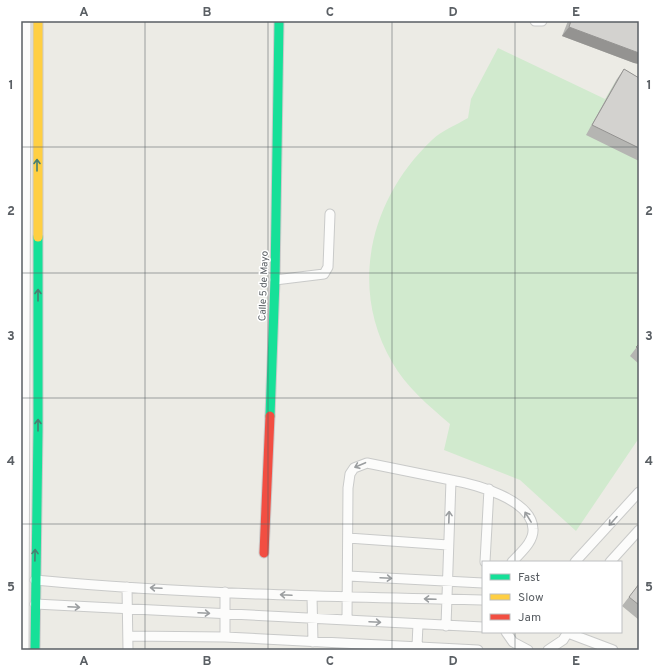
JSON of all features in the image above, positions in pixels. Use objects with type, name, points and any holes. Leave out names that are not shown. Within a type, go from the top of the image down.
[{"type":"main road","points":[[34,650],[38,430],[38,21]]},
{"type":"main road","name":"Calle 5 de Mayo","points":[[264,552],[275,280],[279,21]]},
{"type":"lane","points":[[24,650],[26,21]]},
{"type":"lane","points":[[535,21],[542,21]]},
{"type":"lane","points":[[275,280],[324,274],[328,267],[330,214]]},
{"type":"lane","points":[[347,620],[350,474],[354,468],[360,464],[367,462],[451,480],[489,490],[520,506],[529,518],[533,528],[532,537],[513,561]]},
{"type":"lane","points":[[446,626],[446,581],[451,480]]},
{"type":"lane","points":[[485,561],[489,490]]},
{"type":"lane","points":[[576,561],[639,492]]},
{"type":"lane","points":[[611,561],[639,530]]},
{"type":"lane","points":[[348,538],[448,545]]},
{"type":"lane","points":[[348,576],[482,583]]},
{"type":"lane","points":[[35,580],[127,587],[312,596],[482,600]]},
{"type":"lane","points":[[127,587],[128,650]]},
{"type":"lane","points":[[225,592],[225,637]]},
{"type":"lane","points":[[312,596],[313,642]]},
{"type":"lane","points":[[35,604],[482,627]]},
{"type":"lane","points":[[417,646],[418,624]]},
{"type":"lane","points":[[507,633],[513,642],[528,650]]},
{"type":"lane","points":[[548,650],[556,646],[567,633]]},
{"type":"lane","points":[[570,633],[610,650]]},
{"type":"lane","points":[[128,636],[225,637],[478,650]]},
{"type":"green space","points":[[498,48],[605,99],[617,79],[639,90],[639,438],[576,531],[520,480],[444,450],[450,424],[418,395],[404,380],[392,362],[379,333],[371,303],[369,274],[373,244],[381,216],[394,188],[411,163],[432,140],[444,131],[468,118],[471,99]]},
{"type":"building","points":[[571,21],[639,21],[639,53],[569,27]]},
{"type":"building","points":[[624,69],[639,78],[639,148],[592,125]]},
{"type":"building","points":[[639,584],[639,605],[629,597]]},
{"type":"traffic: fast","points":[[270,416],[275,280],[279,21]]},
{"type":"traffic: fast","points":[[35,650],[38,430],[38,237]]},
{"type":"traffic: slow","points":[[38,21],[38,237]]},
{"type":"traffic: jam","points":[[264,553],[270,416]]}]
